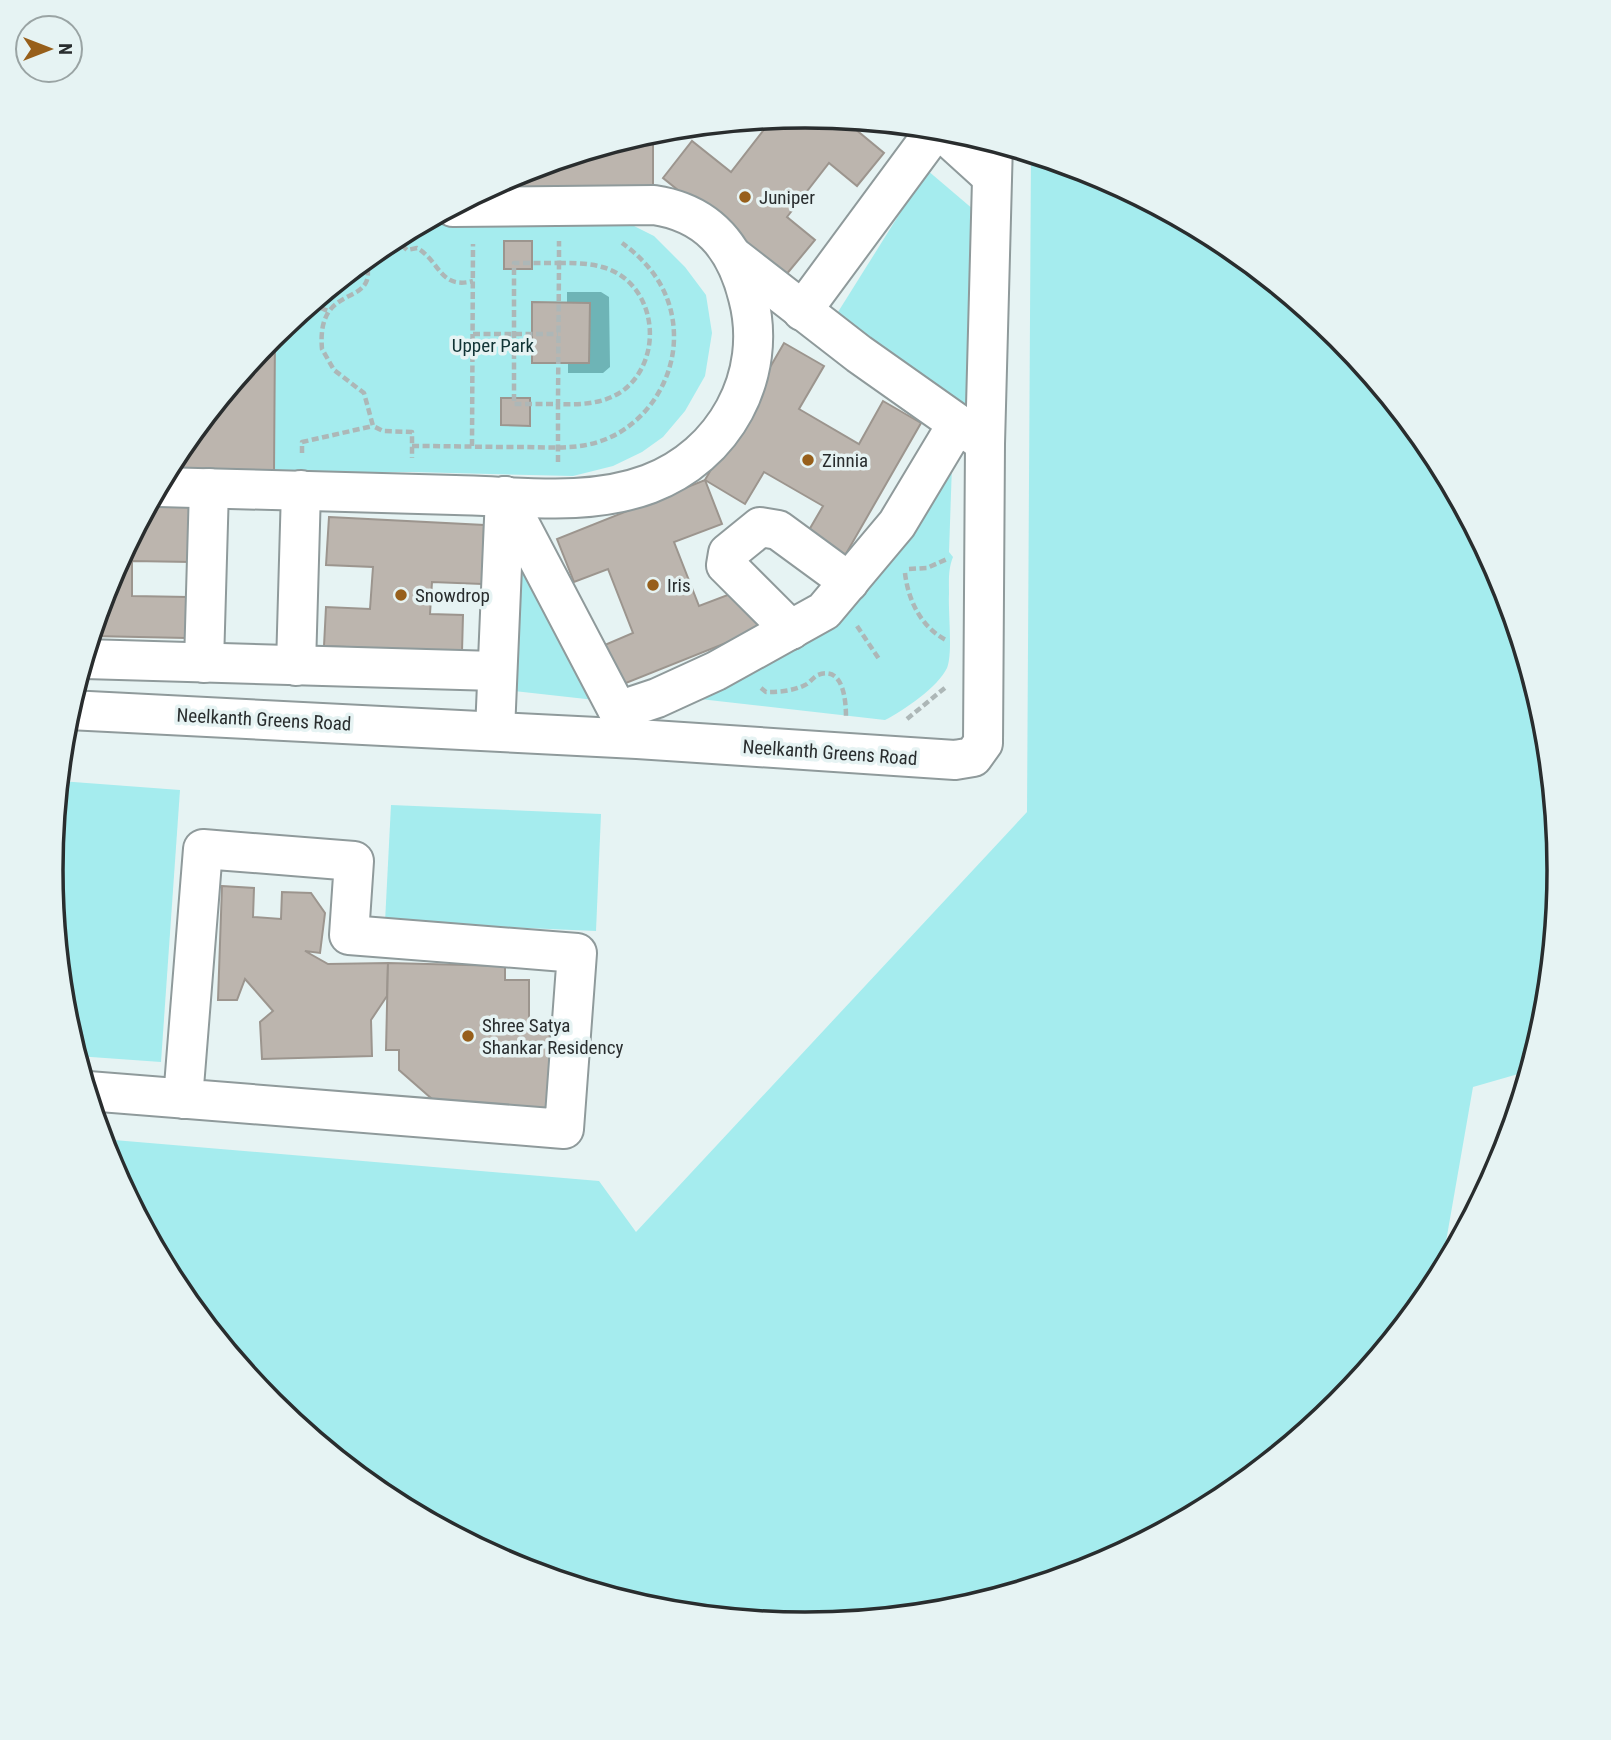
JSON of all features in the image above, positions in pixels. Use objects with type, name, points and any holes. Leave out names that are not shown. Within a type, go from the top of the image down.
[{"type":"street","points":[[802,311],[929,139]]},
{"type":"street","points":[[970,147],[992,159]]},
{"type":"street","name":"Neelkanth Greens Road","points":[[81,710],[495,731],[627,725],[845,728],[955,760],[973,757],[983,743],[962,639],[971,434],[992,159]]},
{"type":"street","points":[[169,487],[558,498],[622,491],[647,485],[692,461],[727,424],[748,377],[754,326],[741,273],[701,219],[678,209],[642,204],[469,212]]},
{"type":"street","points":[[505,496],[627,725],[657,698],[716,671],[824,611],[971,434],[802,311],[729,254]]},
{"type":"street","points":[[204,663],[209,488]]},
{"type":"street","points":[[296,666],[301,490]]},
{"type":"street","points":[[495,731],[495,671],[505,496]]},
{"type":"street","points":[[791,630],[726,565],[728,553],[760,527],[778,530],[849,582]]},
{"type":"street","points":[[94,659],[495,671]]},
{"type":"street","points":[[97,1092],[183,1099],[564,1129],[578,953],[349,935],[354,861],[203,849],[183,1099]]},
{"type":"path","points":[[469,212],[473,281],[472,446]]},
{"type":"path","points":[[412,446],[558,448],[599,442],[618,433],[650,406],[669,369],[674,348],[670,306],[651,269],[620,242]]},
{"type":"path","points":[[403,247],[407,250],[416,248],[425,253],[444,278],[456,283],[473,281]]},
{"type":"path","points":[[514,263],[559,263],[604,267],[626,279],[642,299],[650,321],[650,347],[641,370],[625,389],[603,401],[514,404],[514,263]]},
{"type":"path","points":[[558,498],[559,263]]},
{"type":"path","points":[[367,271],[367,281],[361,288],[335,302],[328,311],[322,349],[334,370],[364,393],[373,426]]},
{"type":"path","points":[[321,308],[328,311]]},
{"type":"path","points":[[473,334],[558,334]]},
{"type":"path","points":[[302,442],[373,426],[383,431],[412,432],[412,494]]},
{"type":"path","points":[[953,557],[953,569]]},
{"type":"path","points":[[904,568],[917,611],[936,635],[962,639]]},
{"type":"path","points":[[757,685],[766,692],[785,691],[804,685],[820,674],[827,675],[844,688],[845,728]]},
{"type":"path","points":[[899,725],[949,684]]},
{"type":"green space","points":[[1031,163],[1090,184],[1134,204],[1177,227],[1258,281],[1331,345],[1395,418],[1449,499],[1491,586],[1509,631],[1534,725],[1542,773],[1548,870],[1542,967],[1520,1074],[1473,1087],[1445,1248],[1423,1283],[1364,1360],[1331,1395],[1258,1459],[1177,1513],[1134,1536],[1044,1573],[998,1587],[902,1606],[854,1611],[757,1611],[661,1598],[613,1587],[521,1556],[477,1536],[434,1513],[353,1459],[280,1395],[247,1360],[188,1283],[162,1241],[114,1140],[599,1181],[636,1232],[1027,812]]},
{"type":"green space","points":[[927,170],[974,210],[975,411],[833,320]]},
{"type":"green space","name":"Upper Park","points":[[457,215],[626,222],[654,236],[685,267],[706,295],[712,333],[705,376],[685,411],[663,437],[642,452],[613,466],[573,476],[412,472],[274,473],[275,350],[353,281],[393,253]]},
{"type":"green space","points":[[952,465],[950,653],[947,668],[928,690],[885,720],[682,697],[764,648]]},
{"type":"green space","points":[[520,555],[595,700],[514,691]]},
{"type":"green space","points":[[68,782],[180,790],[161,1062],[87,1057],[69,967],[65,919],[63,870]]},
{"type":"green space","points":[[391,805],[601,814],[596,931],[385,922]]},
{"type":"shaded area","points":[[567,292],[601,292],[609,297],[610,367],[603,373],[568,373],[568,363],[589,363],[590,303],[567,302]]},
{"type":"building","name":"Juniper","points":[[765,129],[855,129],[884,153],[857,186],[829,163],[787,217],[815,240],[785,276],[663,178],[692,141],[731,172]]},
{"type":"building","points":[[652,144],[653,191],[504,192],[567,167]]},
{"type":"building","points":[[504,241],[532,241],[532,269],[504,269]]},
{"type":"building","points":[[532,302],[590,303],[589,363],[532,363]]},
{"type":"building","name":"Zinnia","points":[[784,343],[824,366],[799,409],[859,444],[883,401],[921,423],[843,559],[805,537],[823,506],[764,472],[745,504],[705,480]]},
{"type":"building","points":[[275,350],[274,473],[179,472],[216,418]]},
{"type":"building","points":[[501,398],[530,398],[530,426],[501,425]]},
{"type":"building","name":"Iris","points":[[705,480],[722,524],[674,542],[699,606],[746,588],[761,629],[616,687],[600,647],[633,633],[608,569],[574,582],[557,539]]},
{"type":"building","points":[[159,504],[192,505],[191,562],[132,561],[132,596],[188,597],[186,638],[100,636],[120,586],[140,542]]},
{"type":"building","name":"Snowdrop","points":[[329,517],[484,525],[482,584],[432,582],[430,614],[463,615],[462,652],[324,646],[326,607],[370,609],[373,567],[326,565]]},
{"type":"building","points":[[222,886],[254,888],[253,917],[281,919],[282,892],[311,893],[325,913],[320,953],[305,951],[328,964],[388,963],[387,996],[371,1020],[372,1056],[262,1059],[260,1022],[273,1011],[245,979],[237,1000],[218,1000]]},
{"type":"building","name":"Shree Satya Shankar Residency","points":[[388,963],[505,966],[505,980],[529,980],[529,1021],[550,1022],[548,1116],[448,1113],[399,1070],[399,1050],[386,1050]]},
{"type":"place","name":"Juniper","points":[[745,197]]},
{"type":"place","name":"Zinnia","points":[[808,460]]},
{"type":"place","name":"Iris","points":[[653,585]]},
{"type":"place","name":"Snowdrop","points":[[401,595]]},
{"type":"place","name":"Shree Satya Shankar Residency","points":[[468,1036]]}]
